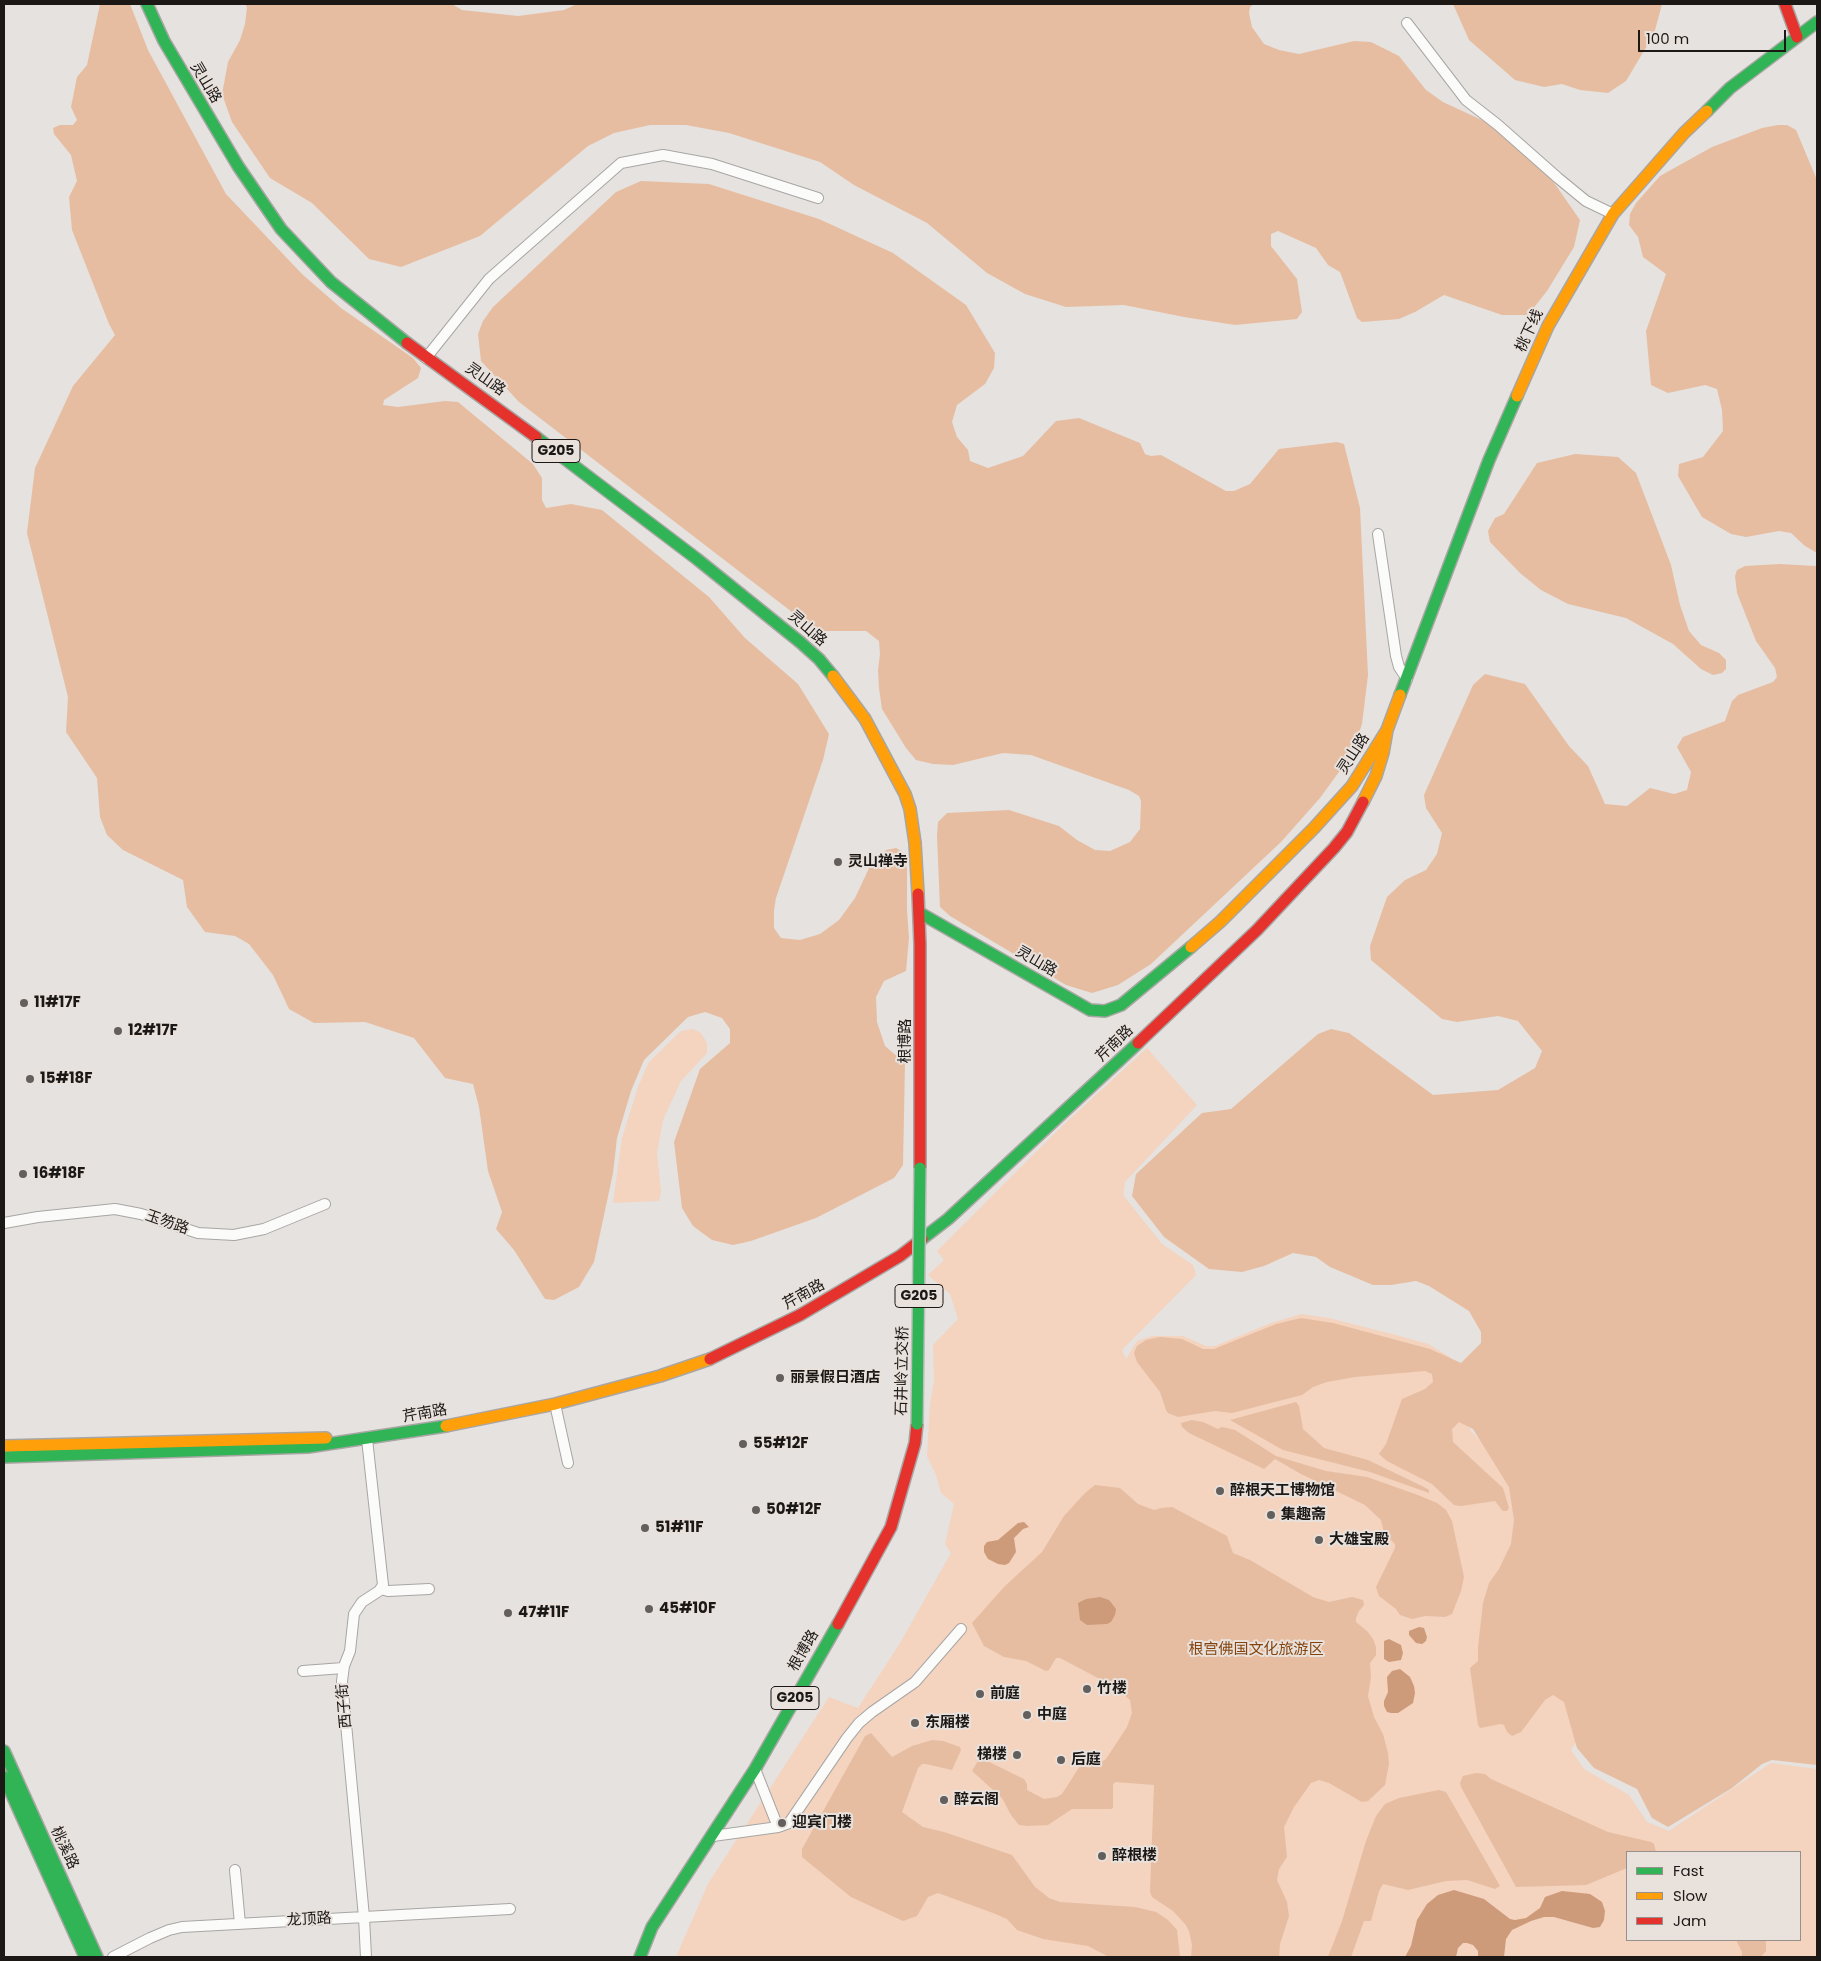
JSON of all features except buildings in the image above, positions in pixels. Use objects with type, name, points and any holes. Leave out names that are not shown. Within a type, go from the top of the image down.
[{"type":"main road","name":"灵山路","points":[[147,4],[164,41],[188,85],[238,166],[281,229],[331,282],[381,324],[426,358],[502,410],[697,559],[819,659],[865,719],[905,794],[910,809],[916,843],[920,914],[1090,1010],[1105,1011],[1121,1005],[1146,986],[1220,922],[1308,835],[1352,786],[1387,730]]},
{"type":"main road","points":[[1785,4],[1797,37]]},
{"type":"main road","name":"桃下线","points":[[1387,730],[1489,460],[1537,350],[1576,275],[1613,214],[1672,146],[1730,88],[1817,22]]},
{"type":"main road","name":"芹南路","points":[[4,1457],[308,1447],[367,1439],[440,1427],[555,1404],[660,1376],[702,1362],[751,1340],[857,1283],[900,1256],[948,1219],[1257,930],[1347,832],[1376,776],[1387,730]]},
{"type":"main road","name":"根博路","points":[[920,914],[920,1168]]},
{"type":"main road","name":"石井岭立交桥","points":[[918,1424],[920,1168]]},
{"type":"main road","name":"根博路","points":[[640,1957],[652,1927],[713,1836],[755,1768],[862,1583],[891,1527],[904,1487],[918,1424]]},
{"type":"main road","points":[[4,1446],[308,1437],[367,1439]]},
{"type":"main road","name":"桃溪路","points":[[4,1751],[97,1957]]},
{"type":"main road","name":"桃溪路","points":[[4,1777],[85,1957]]},
{"type":"street","points":[[1408,23],[1466,100],[1586,201],[1613,214]]},
{"type":"street","points":[[426,358],[489,279],[621,163],[664,156],[712,164],[818,198]]},
{"type":"street","points":[[1378,534],[1396,656],[1407,679]]},
{"type":"street","name":"玉笏路","points":[[4,1223],[38,1217],[115,1209],[141,1214],[198,1233],[234,1235],[264,1229],[325,1204]]},
{"type":"street","points":[[555,1404],[568,1463]]},
{"type":"street","points":[[367,1439],[382,1578],[381,1589],[388,1591],[429,1588]]},
{"type":"street","name":"西子街","points":[[366,1957],[342,1681],[343,1668],[350,1651],[353,1619],[357,1609],[362,1602],[381,1589]]},
{"type":"street","points":[[713,1836],[778,1827],[789,1823],[859,1723],[915,1682],[961,1629]]},
{"type":"street","points":[[303,1672],[343,1668]]},
{"type":"street","points":[[755,1768],[778,1827]]},
{"type":"street","points":[[236,1870],[240,1924]]},
{"type":"street","name":"龙顶路","points":[[114,1957],[150,1938],[182,1927],[510,1909]]},
{"type":"green space","points":[[100,4],[130,4],[148,50],[226,194],[302,274],[341,308],[413,358],[421,368],[418,378],[384,400],[383,405],[398,407],[445,401],[458,402],[533,464],[542,478],[542,500],[546,508],[571,504],[602,510],[709,597],[745,638],[798,684],[829,734],[823,760],[776,898],[774,928],[781,938],[800,940],[820,934],[839,920],[855,898],[871,864],[886,850],[896,848],[901,851],[907,869],[909,938],[906,971],[884,981],[876,997],[877,1022],[885,1046],[905,1063],[903,1165],[894,1178],[816,1218],[751,1241],[733,1245],[712,1240],[693,1226],[682,1208],[674,1142],[700,1069],[730,1043],[730,1029],[722,1018],[705,1012],[688,1017],[644,1060],[631,1091],[617,1138],[613,1173],[594,1262],[579,1287],[554,1300],[545,1299],[514,1250],[496,1229],[502,1212],[488,1171],[479,1107],[473,1084],[445,1078],[414,1038],[365,1022],[314,1023],[289,1009],[273,975],[249,944],[235,936],[205,932],[187,907],[183,880],[123,850],[107,835],[100,817],[97,778],[66,732],[68,697],[27,533],[35,468],[73,386],[115,335],[72,230],[69,197],[77,181],[71,155],[54,134],[53,128],[60,125],[73,125],[77,120],[71,107],[77,77],[87,65]]},
{"type":"green space","points":[[245,4],[452,4],[462,10],[518,16],[564,10],[577,4],[1254,4],[1250,7],[1249,13],[1252,27],[1264,44],[1279,50],[1299,54],[1354,41],[1371,42],[1399,56],[1426,90],[1443,102],[1488,123],[1550,177],[1580,220],[1574,247],[1547,291],[1528,315],[1502,315],[1444,295],[1399,319],[1362,322],[1357,318],[1340,272],[1328,265],[1316,248],[1278,231],[1271,234],[1271,246],[1297,279],[1302,312],[1297,319],[1235,325],[1124,305],[1066,307],[1025,294],[987,273],[927,223],[854,185],[820,162],[729,133],[686,125],[650,125],[614,133],[588,146],[480,236],[401,267],[369,259],[312,203],[270,178],[232,122],[222,94],[228,62],[240,40],[245,24],[247,7]]},
{"type":"green space","points":[[1453,4],[1662,4],[1654,34],[1626,81],[1608,93],[1580,90],[1562,84],[1544,87],[1515,80],[1469,40]]},
{"type":"green space","points":[[1787,125],[1796,130],[1817,180],[1817,553],[1805,546],[1791,533],[1779,531],[1746,537],[1731,534],[1702,517],[1678,476],[1679,464],[1703,457],[1723,431],[1722,410],[1717,389],[1705,385],[1668,393],[1651,385],[1646,331],[1666,274],[1643,257],[1638,237],[1629,225],[1630,214],[1636,203],[1660,176],[1712,147],[1762,128]]},
{"type":"green space","points":[[641,181],[709,184],[819,219],[893,253],[966,305],[995,353],[994,368],[985,384],[957,405],[952,422],[957,437],[968,450],[970,461],[988,468],[1023,456],[1056,421],[1079,418],[1140,443],[1145,454],[1151,456],[1161,455],[1226,491],[1234,491],[1250,484],[1279,449],[1337,442],[1344,444],[1360,508],[1368,675],[1362,724],[1352,754],[1320,798],[1281,842],[1151,964],[1118,985],[1092,993],[1066,985],[950,916],[940,907],[938,822],[947,813],[1009,810],[1059,826],[1077,840],[1095,850],[1110,851],[1130,842],[1140,829],[1141,801],[1139,796],[1129,790],[1031,755],[1003,753],[953,765],[933,764],[916,760],[906,748],[882,709],[878,670],[879,641],[866,631],[823,631],[805,622],[519,402],[481,361],[478,334],[483,321],[493,307],[616,192]]},
{"type":"green space","points":[[1575,454],[1618,457],[1636,473],[1671,565],[1680,605],[1689,631],[1701,645],[1719,653],[1726,660],[1726,669],[1722,673],[1713,675],[1701,669],[1673,644],[1626,618],[1568,604],[1541,590],[1520,573],[1490,542],[1488,531],[1495,518],[1504,514],[1537,463]]},
{"type":"green space","points":[[1780,564],[1817,565],[1817,1765],[1772,1760],[1762,1764],[1732,1788],[1668,1827],[1652,1818],[1637,1789],[1594,1768],[1577,1748],[1564,1702],[1553,1695],[1545,1700],[1521,1732],[1512,1736],[1507,1732],[1504,1725],[1501,1724],[1480,1728],[1478,1725],[1470,1668],[1478,1661],[1483,1603],[1489,1583],[1499,1569],[1511,1544],[1514,1520],[1509,1487],[1473,1429],[1459,1422],[1452,1429],[1453,1442],[1503,1488],[1509,1508],[1507,1511],[1503,1511],[1495,1501],[1461,1506],[1454,1505],[1432,1484],[1387,1461],[1379,1454],[1386,1444],[1402,1399],[1425,1389],[1433,1382],[1432,1374],[1425,1371],[1355,1377],[1327,1382],[1313,1387],[1302,1395],[1232,1413],[1215,1411],[1178,1417],[1168,1413],[1160,1392],[1137,1362],[1134,1353],[1137,1346],[1146,1340],[1160,1337],[1182,1339],[1203,1349],[1214,1349],[1276,1324],[1301,1318],[1333,1323],[1430,1349],[1461,1363],[1481,1343],[1481,1332],[1469,1311],[1429,1286],[1416,1281],[1391,1285],[1373,1285],[1330,1267],[1316,1257],[1293,1253],[1264,1266],[1242,1272],[1209,1269],[1164,1237],[1132,1196],[1136,1174],[1202,1113],[1231,1109],[1318,1034],[1331,1029],[1349,1033],[1433,1095],[1498,1090],[1535,1068],[1542,1051],[1518,1021],[1498,1016],[1457,1022],[1442,1019],[1371,960],[1370,946],[1387,897],[1405,880],[1426,870],[1437,854],[1442,833],[1426,808],[1424,795],[1473,685],[1485,674],[1525,684],[1569,746],[1588,766],[1605,804],[1627,806],[1650,788],[1674,794],[1687,790],[1691,772],[1677,747],[1683,737],[1725,721],[1732,701],[1738,695],[1773,682],[1777,677],[1775,668],[1756,641],[1737,593],[1735,576],[1737,570],[1745,566]]},
{"type":"green space","points":[[693,1029],[701,1033],[707,1043],[707,1053],[681,1081],[663,1120],[657,1153],[661,1192],[659,1201],[613,1203],[622,1138],[638,1087],[649,1062],[681,1031]]},
{"type":"green space","name":"根宫佛国文化旅游区","points":[[1147,1048],[1197,1105],[1125,1182],[1123,1195],[1162,1244],[1193,1265],[1196,1275],[1122,1350],[1126,1359],[1137,1341],[1152,1336],[1183,1336],[1206,1346],[1215,1346],[1271,1323],[1301,1314],[1329,1318],[1428,1344],[1450,1357],[1463,1415],[1471,1431],[1523,1486],[1589,1722],[1571,1750],[1584,1769],[1629,1795],[1647,1822],[1669,1831],[1771,1763],[1817,1769],[1817,1957],[676,1957],[708,1884],[829,1697],[858,1708],[900,1643],[951,1553],[945,1544],[954,1504],[941,1493],[936,1475],[927,1456],[930,1404],[934,1380],[933,1345],[958,1319],[950,1294],[928,1275],[944,1260],[937,1251],[1060,1128]]},
{"type":"green space","points":[[1296,1402],[1299,1406],[1303,1429],[1324,1448],[1368,1460],[1424,1487],[1429,1490],[1429,1493],[1370,1472],[1283,1450],[1230,1420]]},
{"type":"green space","points":[[1192,1420],[1203,1422],[1218,1429],[1222,1427],[1235,1430],[1276,1456],[1326,1471],[1367,1477],[1437,1503],[1446,1510],[1452,1521],[1464,1577],[1452,1614],[1445,1617],[1425,1616],[1412,1619],[1400,1615],[1396,1609],[1379,1596],[1376,1587],[1395,1548],[1395,1544],[1384,1533],[1381,1520],[1365,1505],[1301,1474],[1275,1459],[1264,1469],[1189,1433],[1182,1427],[1181,1423]]},
{"type":"green space","points":[[1095,1485],[1120,1488],[1138,1504],[1154,1510],[1172,1507],[1227,1536],[1233,1553],[1250,1560],[1313,1597],[1329,1602],[1352,1597],[1363,1600],[1364,1605],[1359,1611],[1356,1622],[1368,1632],[1376,1647],[1376,1655],[1370,1663],[1371,1677],[1368,1696],[1374,1717],[1383,1734],[1388,1753],[1389,1764],[1385,1785],[1368,1801],[1362,1802],[1329,1783],[1319,1780],[1311,1783],[1294,1807],[1284,1827],[1287,1857],[1279,1869],[1277,1880],[1287,1902],[1289,1916],[1280,1944],[1279,1957],[1191,1957],[1192,1945],[1189,1931],[1185,1924],[1173,1911],[1152,1897],[1150,1892],[1154,1785],[1115,1782],[1113,1785],[1113,1808],[1072,1809],[1048,1825],[1028,1826],[1019,1825],[1002,1798],[972,1771],[979,1759],[983,1759],[1024,1779],[1027,1784],[1027,1790],[1044,1799],[1057,1797],[1062,1794],[1080,1766],[1089,1762],[1098,1764],[1106,1759],[1127,1727],[1132,1713],[1130,1700],[1115,1687],[1060,1658],[1056,1658],[1049,1670],[1046,1671],[1026,1661],[1004,1657],[984,1646],[972,1623],[1005,1586],[1042,1552],[1064,1516]]},
{"type":"green space","points":[[871,1733],[892,1757],[912,1746],[932,1740],[943,1741],[960,1747],[961,1750],[952,1770],[926,1764],[922,1764],[918,1768],[902,1812],[923,1827],[944,1832],[1012,1855],[1035,1887],[1049,1898],[1060,1902],[1135,1907],[1156,1912],[1168,1920],[1177,1930],[1180,1957],[1109,1957],[1088,1946],[1043,1939],[1017,1930],[1007,1919],[938,1893],[928,1897],[917,1916],[903,1921],[851,1897],[802,1857],[802,1849],[865,1736]]},
{"type":"green space","points":[[1476,1773],[1485,1774],[1491,1779],[1608,1832],[1651,1842],[1654,1844],[1656,1851],[1626,1851],[1626,1868],[1586,1885],[1516,1887],[1461,1787],[1460,1783],[1463,1776]]},
{"type":"green space","points":[[1439,1790],[1446,1792],[1500,1886],[1495,1889],[1467,1880],[1446,1881],[1408,1890],[1383,1884],[1379,1891],[1371,1921],[1364,1921],[1351,1957],[1328,1957],[1342,1921],[1366,1841],[1376,1816],[1385,1804],[1399,1798]]},
{"type":"green space","points":[[1736,1941],[1766,1941],[1766,1951],[1761,1957],[1742,1957],[1742,1952]]},
{"type":"shaded area","points":[[1024,1522],[1029,1527],[1023,1529],[1014,1538],[1016,1552],[1009,1563],[1005,1565],[998,1564],[988,1559],[984,1552],[984,1546],[987,1542],[998,1540],[1018,1523]]},
{"type":"shaded area","points":[[1100,1597],[1109,1600],[1116,1609],[1115,1615],[1111,1622],[1107,1624],[1087,1625],[1080,1620],[1078,1603],[1086,1599]]},
{"type":"shaded area","points":[[1419,1627],[1424,1628],[1427,1637],[1426,1641],[1422,1644],[1416,1643],[1409,1635],[1409,1631]]},
{"type":"shaded area","points":[[1389,1639],[1401,1645],[1403,1653],[1401,1660],[1389,1662],[1384,1659],[1384,1641]]},
{"type":"shaded area","points":[[1400,1669],[1410,1677],[1414,1686],[1413,1703],[1398,1713],[1387,1712],[1384,1701],[1388,1692],[1387,1677],[1392,1671]]},
{"type":"shaded area","points":[[1454,1890],[1484,1899],[1510,1919],[1515,1920],[1526,1918],[1540,1908],[1545,1897],[1562,1891],[1590,1894],[1602,1902],[1605,1911],[1604,1920],[1600,1927],[1593,1928],[1554,1917],[1544,1917],[1531,1921],[1512,1930],[1506,1939],[1504,1957],[1478,1957],[1478,1951],[1473,1945],[1463,1943],[1458,1948],[1456,1957],[1405,1957],[1411,1946],[1417,1920],[1427,1904],[1438,1895]]},
{"type":"traffic: fast","points":[[147,4],[164,41],[238,166],[281,229],[331,282],[407,343]]},
{"type":"traffic: fast","points":[[1707,111],[1730,88],[1817,22]]},
{"type":"traffic: fast","points":[[1400,695],[1489,460],[1517,396]]},
{"type":"traffic: fast","points":[[536,437],[697,559],[800,642],[819,659],[833,676]]},
{"type":"traffic: fast","points":[[920,913],[1090,1010],[1105,1011],[1121,1005],[1191,947]]},
{"type":"traffic: fast","points":[[922,1239],[948,1219],[1138,1043]]},
{"type":"traffic: fast","points":[[917,1424],[920,1168]]},
{"type":"traffic: fast","points":[[4,1457],[308,1447],[446,1426]]},
{"type":"traffic: fast","points":[[640,1957],[652,1927],[755,1769],[838,1624]]},
{"type":"traffic: fast","points":[[4,1751],[97,1957]]},
{"type":"traffic: fast","points":[[4,1777],[85,1957]]},
{"type":"traffic: slow","points":[[1517,396],[1548,326],[1613,214],[1684,133],[1707,111]]},
{"type":"traffic: slow","points":[[833,676],[865,719],[905,794],[910,809],[915,843],[918,894]]},
{"type":"traffic: slow","points":[[1191,947],[1220,922],[1314,828],[1352,786],[1387,730],[1400,695]]},
{"type":"traffic: slow","points":[[1363,802],[1376,776],[1387,730]]},
{"type":"traffic: slow","points":[[446,1426],[555,1404],[660,1376],[710,1359]]},
{"type":"traffic: slow","points":[[4,1446],[326,1438]]},
{"type":"traffic: jam","points":[[1785,4],[1797,37]]},
{"type":"traffic: jam","points":[[407,343],[536,437]]},
{"type":"traffic: jam","points":[[1138,1043],[1257,930],[1334,848],[1347,832],[1363,802]]},
{"type":"traffic: jam","points":[[918,894],[920,944],[920,1168]]},
{"type":"traffic: jam","points":[[710,1359],[800,1315],[900,1256],[922,1239]]},
{"type":"traffic: jam","points":[[838,1624],[891,1527],[915,1443],[917,1424]]},
{"type":"place","name":"灵山禅寺","points":[[838,862]]},
{"type":"place","name":"11#17F","points":[[24,1003]]},
{"type":"place","name":"12#17F","points":[[118,1031]]},
{"type":"place","name":"15#18F","points":[[30,1079]]},
{"type":"place","name":"16#18F","points":[[23,1174]]},
{"type":"place","name":"丽景假日酒店","points":[[780,1378]]},
{"type":"place","name":"55#12F","points":[[743,1444]]},
{"type":"place","name":"醉根天工博物馆","points":[[1220,1491]]},
{"type":"place","name":"50#12F","points":[[756,1510]]},
{"type":"place","name":"集趣斋","points":[[1271,1515]]},
{"type":"place","name":"51#11F","points":[[645,1528]]},
{"type":"place","name":"大雄宝殿","points":[[1319,1540]]},
{"type":"place","name":"45#10F","points":[[649,1609]]},
{"type":"place","name":"47#11F","points":[[508,1613]]},
{"type":"place","name":"竹楼","points":[[1087,1689]]},
{"type":"place","name":"前庭","points":[[980,1694]]},
{"type":"place","name":"中庭","points":[[1027,1715]]},
{"type":"place","name":"东厢楼","points":[[915,1723]]},
{"type":"place","name":"梯楼","points":[[1017,1755]]},
{"type":"place","name":"后庭","points":[[1061,1760]]},
{"type":"place","name":"醉云阁","points":[[944,1800]]},
{"type":"place","name":"迎宾门楼","points":[[782,1823]]},
{"type":"place","name":"醉根楼","points":[[1102,1856]]}]
